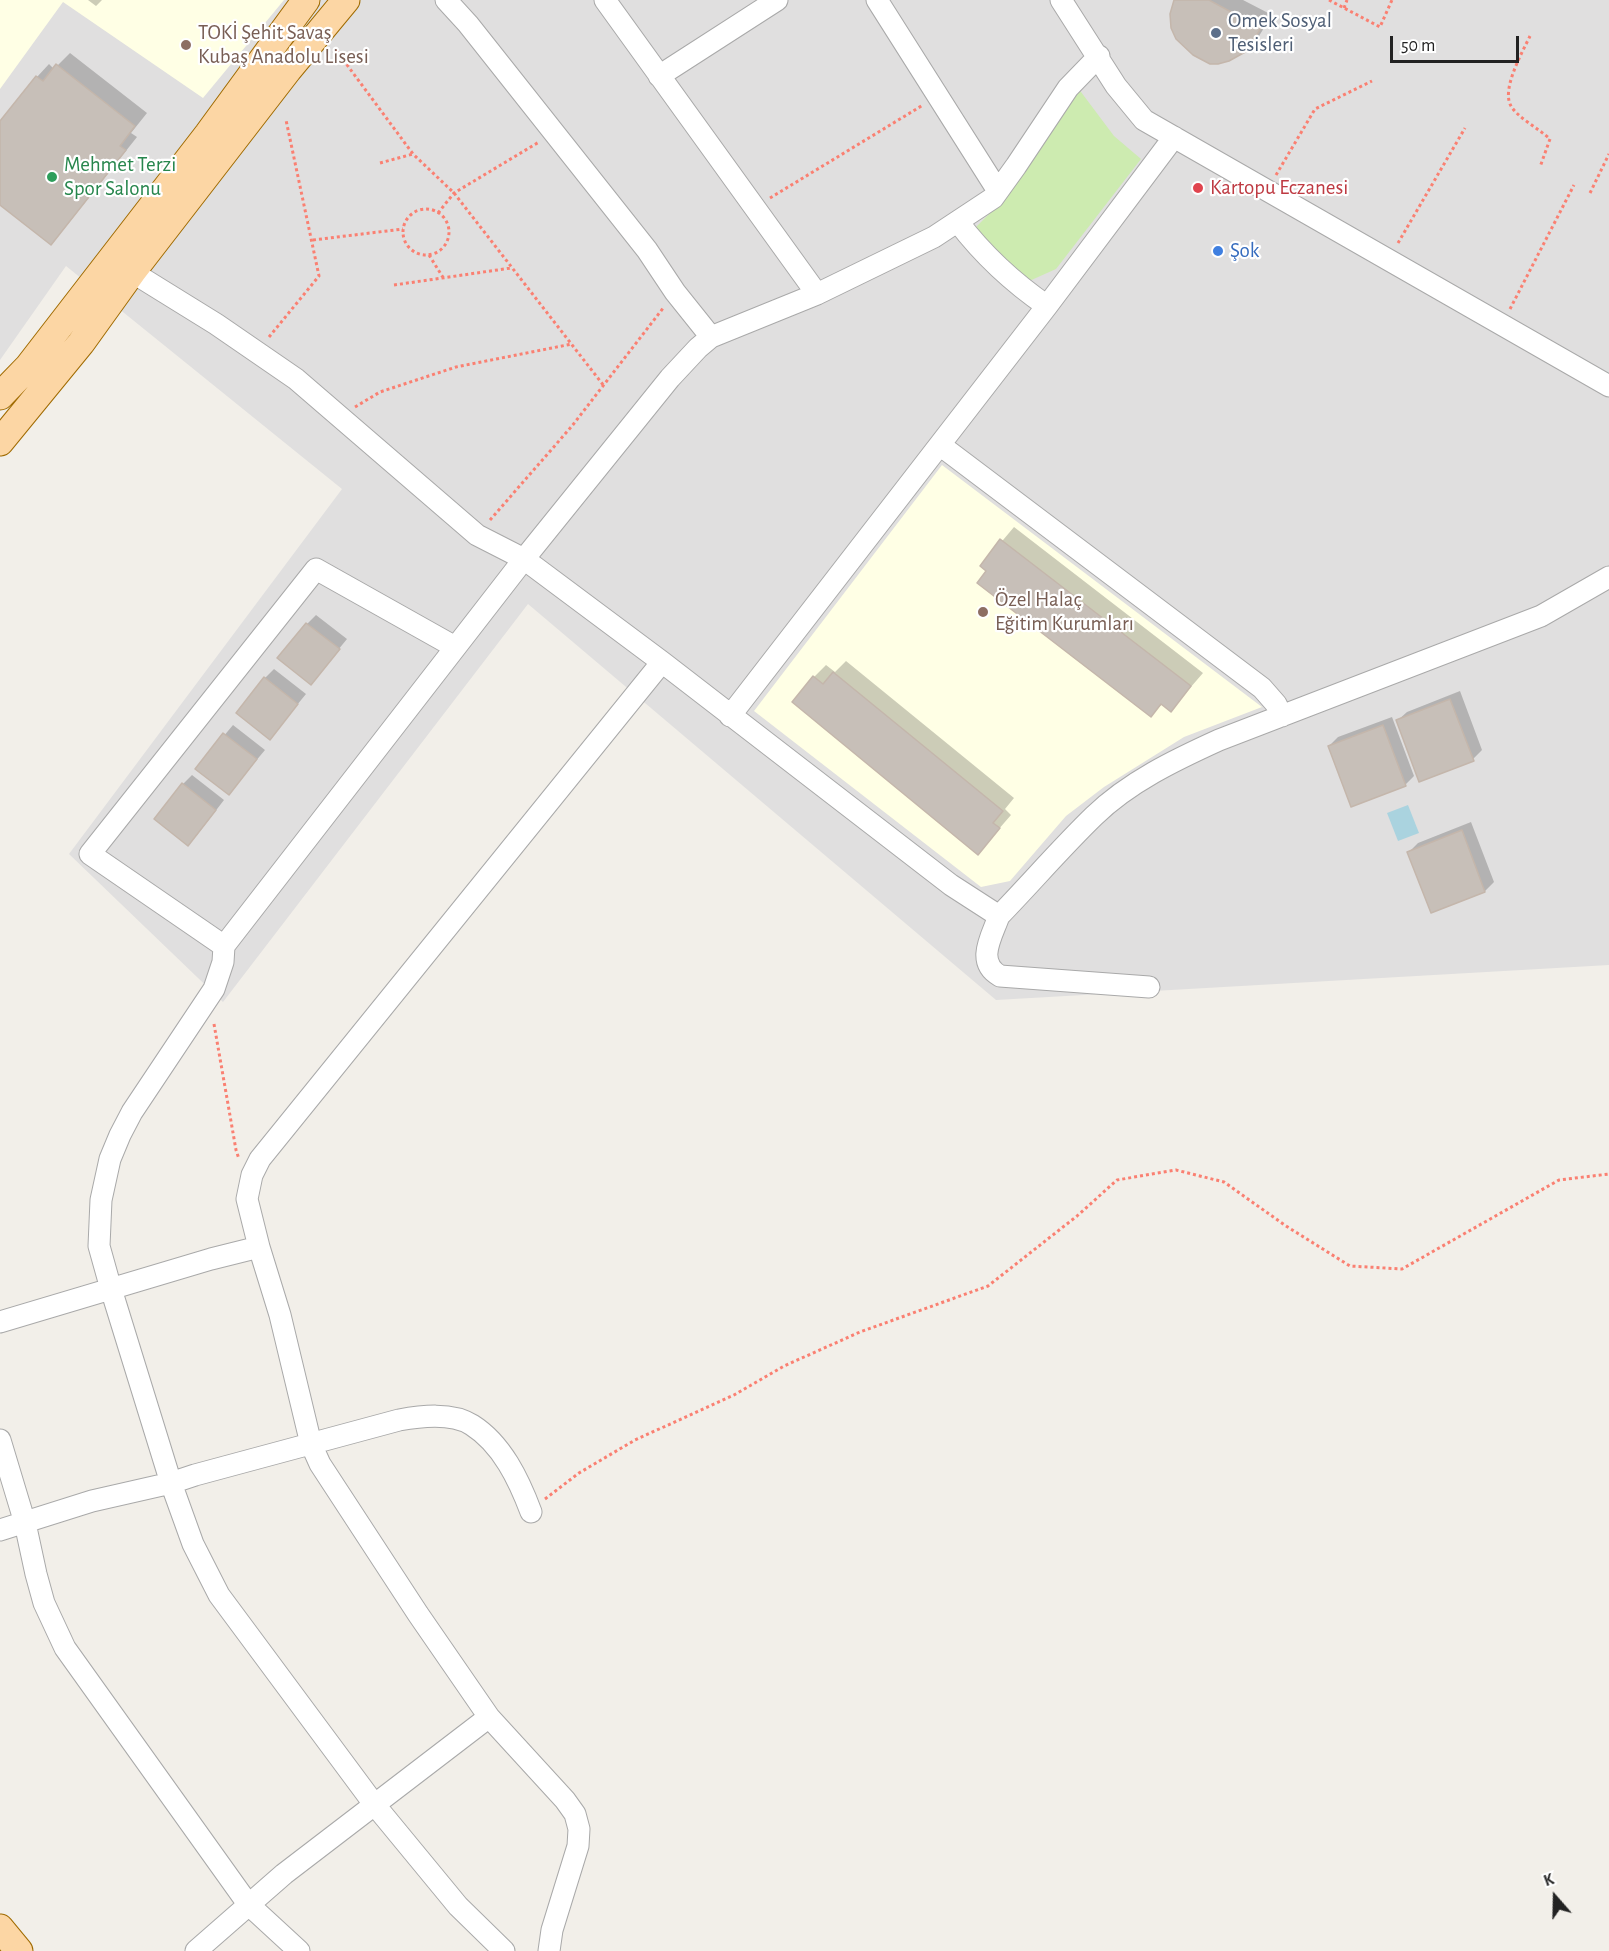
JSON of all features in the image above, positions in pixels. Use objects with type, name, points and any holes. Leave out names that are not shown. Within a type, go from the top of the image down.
[{"type":"main road","points":[[0,396],[28,367],[208,134],[306,0]]},
{"type":"main road","points":[[0,442],[81,343],[132,272],[288,70],[346,0]]},
{"type":"main road","points":[[0,1928],[19,1951]]},
{"type":"street","points":[[446,0],[468,24],[647,250],[675,292],[711,337]]},
{"type":"street","points":[[605,0],[817,294]]},
{"type":"street","points":[[659,76],[777,0]]},
{"type":"street","points":[[877,0],[998,191]]},
{"type":"street","points":[[1061,0],[1099,56],[1116,86],[1144,120],[1266,192],[1609,386]]},
{"type":"street","points":[[504,1951],[458,1906],[374,1804],[219,1594],[193,1544],[171,1483],[99,1246],[101,1200],[110,1159],[132,1112],[208,1001],[219,977],[224,946],[455,647],[670,378],[711,337],[817,294],[934,237],[993,198],[1068,88],[1099,56]]},
{"type":"street","points":[[730,716],[940,446],[1174,137]]},
{"type":"street","points":[[958,222],[1001,271],[1047,306]]},
{"type":"street","points":[[132,272],[296,379],[477,535],[524,560],[662,662],[951,885],[999,916]]},
{"type":"street","points":[[940,446],[1262,688],[1276,704],[1282,716]]},
{"type":"street","points":[[224,946],[90,854],[316,569],[455,647]]},
{"type":"street","points":[[1149,987],[1000,976],[989,967],[986,952],[999,916],[1095,814],[1136,783],[1173,761],[1219,740],[1541,616],[1609,577]]},
{"type":"street","points":[[549,1951],[552,1930],[578,1846],[579,1829],[575,1814],[565,1800],[489,1717],[418,1614],[320,1464],[311,1444],[280,1315],[247,1199],[252,1174],[260,1159],[662,662]]},
{"type":"street","points":[[0,1322],[259,1247]]},
{"type":"street","points":[[0,1530],[92,1502],[171,1483],[399,1420],[424,1416],[448,1418],[471,1424],[498,1448],[522,1489],[531,1512]]},
{"type":"street","points":[[0,1440],[25,1522],[45,1603],[65,1648],[248,1904],[300,1951]]},
{"type":"street","points":[[196,1951],[248,1904],[489,1717]]},
{"type":"path","points":[[1329,0],[1380,27],[1392,0]]},
{"type":"path","points":[[1344,8],[1347,0]]},
{"type":"path","points":[[1530,36],[1508,92],[1510,104],[1516,111],[1550,139],[1540,167]]},
{"type":"path","points":[[336,50],[413,154],[454,193],[604,386]]},
{"type":"path","points":[[1266,192],[1315,109],[1372,81]]},
{"type":"path","points":[[756,207],[937,96]]},
{"type":"path","points":[[256,352],[319,276],[286,120]]},
{"type":"path","points":[[1388,260],[1465,128]]},
{"type":"path","points":[[438,213],[454,193],[554,133]]},
{"type":"path","points":[[380,163],[413,154]]},
{"type":"path","points":[[1590,193],[1609,154]]},
{"type":"path","points":[[1502,325],[1574,185]]},
{"type":"path","points":[[424,209],[438,213],[444,218],[449,233],[443,247],[429,255],[409,248],[405,242],[403,229],[405,221],[416,211],[424,209]]},
{"type":"path","points":[[313,240],[403,229]]},
{"type":"path","points":[[429,255],[444,279]]},
{"type":"path","points":[[394,285],[512,268]]},
{"type":"path","points":[[477,535],[572,426],[675,292]]},
{"type":"path","points":[[341,416],[380,392],[456,367],[572,344]]},
{"type":"path","points":[[208,1001],[236,1150],[242,1163],[252,1174]]},
{"type":"path","points":[[531,1512],[579,1473],[635,1440],[734,1395],[784,1366],[860,1332],[988,1286],[1077,1216],[1118,1180],[1176,1170],[1224,1182],[1286,1226],[1350,1266],[1402,1269],[1559,1180],[1609,1174]]},
{"type":"shaded area","points":[[0,0],[1609,0],[1609,965],[996,1000],[528,604],[223,1002],[69,854],[342,489],[66,266],[0,360]]},
{"type":"shaded area","name":"TOKİ Şehit Savaş Kubaş Anadolu Lisesi","points":[[0,0],[284,0],[203,98],[63,2],[0,89]]},
{"type":"shaded area","name":"Özel Halaç Eğitim Kurumları","points":[[942,465],[1262,707],[1184,737],[1104,787],[1066,816],[1010,881],[981,887],[754,711]]},
{"type":"green space","points":[[1078,88],[1114,136],[1141,159],[1056,269],[1027,282],[973,230],[999,204]]},
{"type":"water","points":[[1408,805],[1419,833],[1398,841],[1387,813]]},
{"type":"building","name":"Omek Sosyal Tesisleri","points":[[1174,0],[1209,0],[1261,28],[1247,51],[1229,61],[1210,64],[1193,55],[1176,39],[1171,28],[1170,14]]},
{"type":"building","name":"Mehmet Terzi Spor Salonu","points":[[56,64],[135,126],[120,146],[126,150],[51,245],[0,205],[0,121],[36,76],[43,81]]},
{"type":"building","points":[[1000,539],[1191,686],[1171,712],[1161,704],[1151,717],[977,583],[986,571],[980,566]]},
{"type":"building","points":[[306,623],[340,649],[311,685],[277,658]]},
{"type":"building","points":[[833,672],[1003,811],[993,823],[1000,828],[978,855],[792,702],[813,676],[823,684]]},
{"type":"building","points":[[264,677],[298,704],[270,740],[236,713]]},
{"type":"building","points":[[1450,699],[1474,761],[1419,782],[1396,720]]},
{"type":"building","points":[[1383,725],[1406,786],[1351,807],[1328,746]]},
{"type":"building","points":[[223,733],[257,759],[229,795],[195,769]]},
{"type":"building","points":[[182,783],[216,810],[188,846],[154,819]]},
{"type":"building","points":[[1462,830],[1485,892],[1431,913],[1407,852]]},
{"type":"place","name":"Omek Sosyal Tesisleri","points":[[1216,33]]},
{"type":"place","name":"TOKİ Şehit Savaş Kubaş Anadolu Lisesi","points":[[186,45]]},
{"type":"place","name":"Mehmet Terzi Spor Salonu","points":[[52,177]]},
{"type":"place","name":"Kartopu Eczanesi","points":[[1198,188]]},
{"type":"place","name":"Şok","points":[[1218,251]]},
{"type":"place","name":"Özel Halaç Eğitim Kurumları","points":[[983,612]]}]
